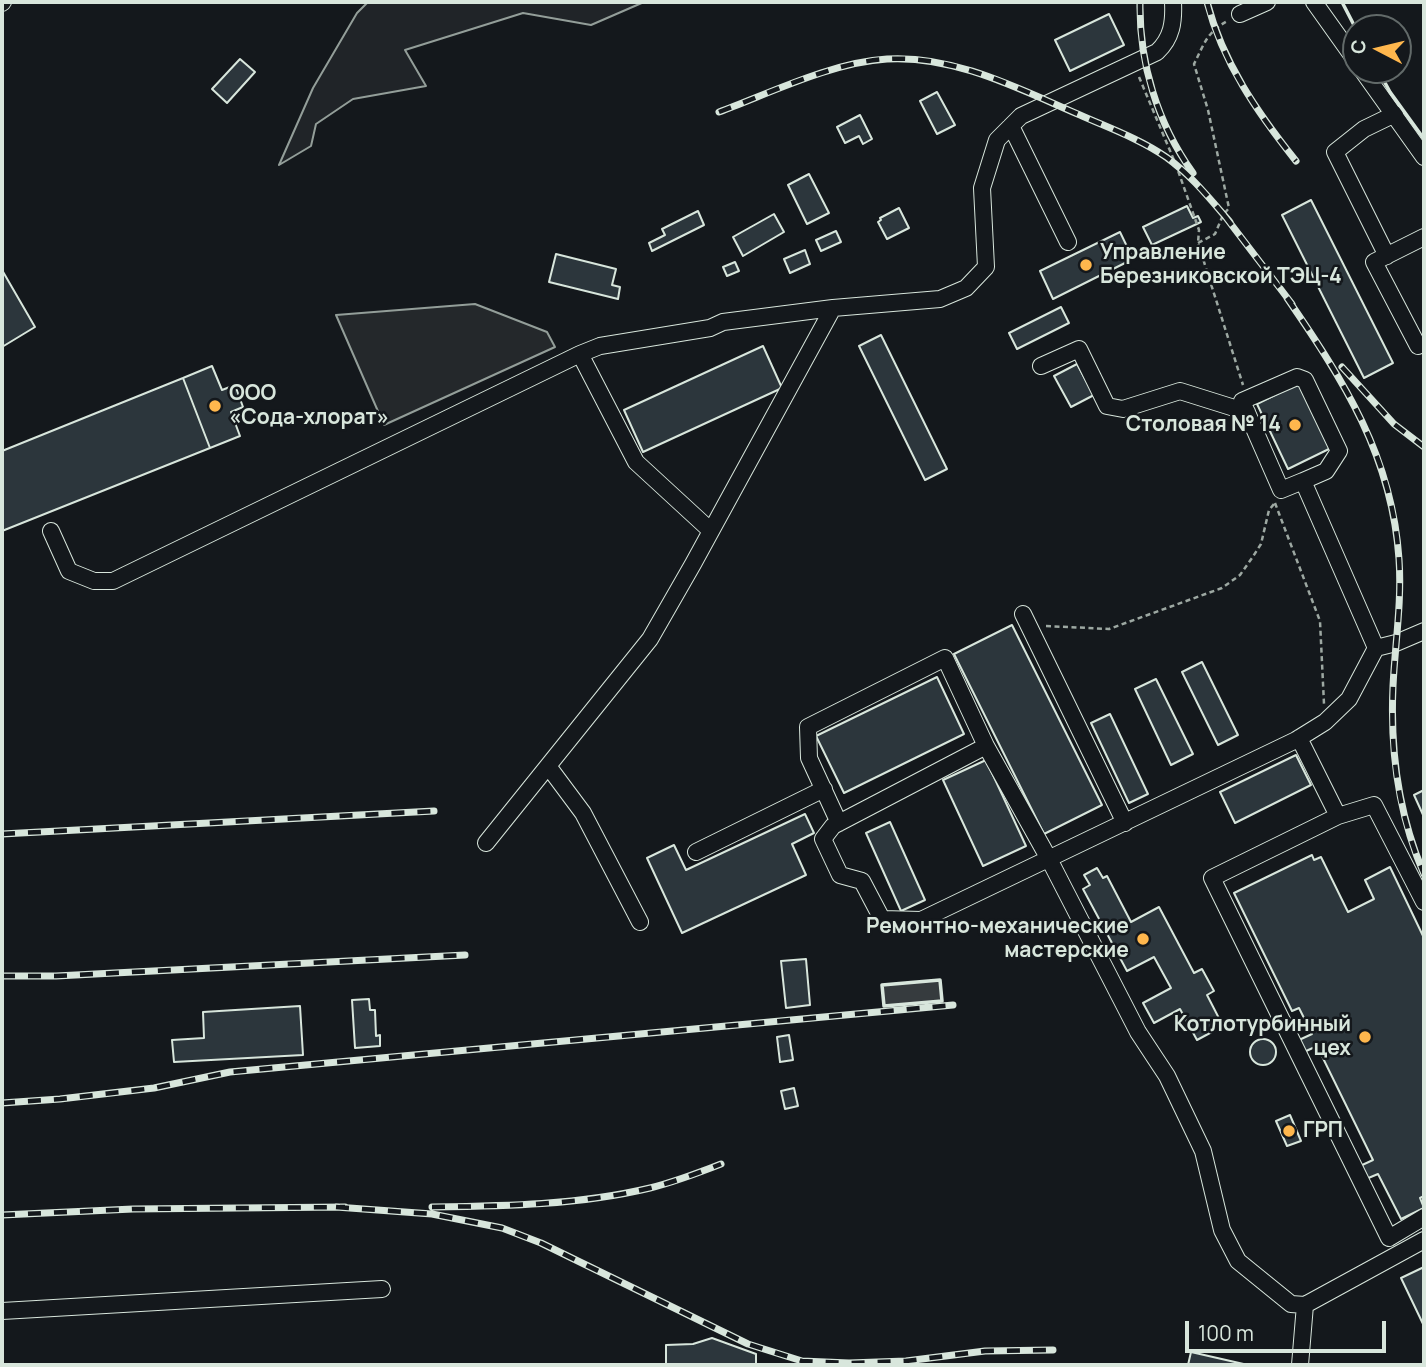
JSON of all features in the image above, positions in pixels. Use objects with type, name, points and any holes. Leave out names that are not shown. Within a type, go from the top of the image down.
[{"type":"street","points":[[51,531],[69,571],[94,581],[113,581],[600,346],[710,328],[723,322],[833,308],[940,299],[966,288],[986,267],[982,188],[997,140],[1021,116],[1157,52],[1169,38],[1173,2]]},
{"type":"street","points":[[1240,14],[1267,2]]},
{"type":"street","points":[[1314,2],[1342,41]]},
{"type":"street","points":[[1372,84],[1424,157]]},
{"type":"street","points":[[1387,256],[1335,152],[1364,129],[1395,114]]},
{"type":"street","points":[[1011,126],[1069,242]]},
{"type":"street","points":[[1418,346],[1374,262],[1424,237]]},
{"type":"street","points":[[486,843],[650,639],[833,308]]},
{"type":"street","points":[[1041,366],[1079,349],[1107,407],[1123,409],[1180,391],[1247,405],[1297,377],[1305,380],[1339,451],[1326,471],[1303,481],[1278,497],[1247,405]]},
{"type":"street","points":[[580,354],[636,462],[711,531]]},
{"type":"street","points":[[986,746],[839,822],[832,826],[822,839],[840,875],[862,881],[882,919],[921,920],[1125,823],[1298,738],[1325,722],[1356,690],[1376,648],[1303,481]]},
{"type":"street","points":[[1026,620],[1125,823]]},
{"type":"street","points":[[1376,648],[1424,631]]},
{"type":"street","points":[[839,822],[809,758],[808,727],[945,658],[986,746],[1049,859],[1138,1032],[1167,1076],[1202,1151],[1222,1230],[1238,1261],[1291,1304],[1305,1305],[1424,1240]]},
{"type":"street","points":[[1298,738],[1338,817]]},
{"type":"street","points":[[548,766],[583,813],[640,922]]},
{"type":"street","points":[[696,852],[824,789]]},
{"type":"street","points":[[1424,902],[1374,805],[1338,817],[1212,878],[1389,1238],[1424,1217]]},
{"type":"street","points":[[2,1311],[382,1289]]},
{"type":"street","points":[[1300,1365],[1305,1305]]},
{"type":"path","points":[[1198,243],[1215,234],[1229,208],[1208,110],[1194,64],[1215,28],[1240,14]]},
{"type":"path","points":[[1133,62],[1176,165],[1199,230],[1198,243],[1247,405]]},
{"type":"path","points":[[1026,620],[1109,629],[1222,588],[1240,575],[1261,544],[1269,510],[1278,497]]},
{"type":"path","points":[[1278,497],[1320,621],[1325,722]]},
{"type":"shaded area","points":[[368,2],[644,2],[591,25],[523,13],[405,50],[426,86],[353,99],[316,124],[311,146],[279,165],[313,88],[357,13]]},
{"type":"shaded area","points":[[475,304],[547,332],[555,347],[384,425],[336,315]]},
{"type":"shaded area","points":[[940,980],[942,1001],[884,1006],[882,985]]},
{"type":"building","points":[[1109,14],[1124,45],[1070,71],[1055,40]]},
{"type":"building","points":[[240,59],[255,72],[227,103],[212,89]]},
{"type":"building","points":[[937,92],[955,125],[937,134],[920,101]]},
{"type":"building","points":[[860,115],[872,139],[863,144],[859,136],[845,143],[837,127]]},
{"type":"building","points":[[809,174],[829,213],[807,224],[788,185]]},
{"type":"building","points":[[1311,200],[1393,363],[1364,378],[1282,215]]},
{"type":"building","points":[[1187,206],[1193,218],[1198,216],[1201,222],[1152,245],[1143,227]]},
{"type":"building","points":[[899,208],[909,228],[887,239],[878,222],[880,218]]},
{"type":"building","points":[[698,211],[704,225],[652,251],[649,243],[665,235],[662,229]]},
{"type":"building","points":[[774,214],[784,232],[743,256],[733,237]]},
{"type":"building","points":[[836,231],[841,242],[821,251],[816,240]]},
{"type":"building","name":"Управление Березниковской ТЭЦ-4","points":[[1120,232],[1133,259],[1053,299],[1040,271]]},
{"type":"building","points":[[805,250],[810,264],[790,273],[784,259]]},
{"type":"building","points":[[556,254],[616,269],[612,285],[620,287],[618,299],[549,282]]},
{"type":"building","points":[[735,262],[739,271],[727,276],[723,267]]},
{"type":"building","points":[[2,270],[35,327],[2,347]]},
{"type":"building","points":[[1061,307],[1069,323],[1017,349],[1009,333]]},
{"type":"building","points":[[881,335],[947,469],[925,480],[859,346]]},
{"type":"building","points":[[763,346],[782,388],[643,452],[624,410]]},
{"type":"building","points":[[1077,364],[1094,395],[1071,407],[1054,376]]},
{"type":"building","points":[[212,366],[222,390],[235,385],[243,407],[231,412],[240,436],[210,448],[183,378]]},
{"type":"building","points":[[183,378],[210,448],[2,531],[2,451]]},
{"type":"building","name":"Cтоловая № 14","points":[[1301,382],[1333,447],[1288,469],[1257,404]]},
{"type":"building","points":[[1012,625],[1102,805],[1044,834],[954,654]]},
{"type":"building","points":[[1202,662],[1238,735],[1218,745],[1182,672]]},
{"type":"building","points":[[937,677],[964,734],[844,793],[816,736]]},
{"type":"building","points":[[1156,679],[1193,754],[1171,765],[1135,689]]},
{"type":"building","points":[[1110,714],[1148,794],[1129,803],[1091,723]]},
{"type":"building","points":[[1296,755],[1311,785],[1235,823],[1220,792]]},
{"type":"building","points":[[986,760],[1026,846],[983,866],[943,780]]},
{"type":"building","points":[[1424,790],[1424,817],[1414,795]]},
{"type":"building","points":[[805,814],[814,833],[792,844],[806,875],[682,933],[647,858],[674,845],[686,870]]},
{"type":"building","points":[[890,822],[925,900],[901,911],[866,833]]},
{"type":"building","name":"Котлотурбинный цех","points":[[1312,855],[1314,860],[1321,857],[1348,912],[1374,899],[1365,880],[1390,867],[1424,938],[1424,1196],[1420,1198],[1424,1208],[1401,1219],[1378,1174],[1366,1179],[1360,1166],[1373,1160],[1317,1046],[1304,1052],[1299,1040],[1312,1034],[1299,1008],[1292,1011],[1234,893]]},
{"type":"building","name":"Ремонтно-механические мастерские","points":[[1097,868],[1103,878],[1107,876],[1131,922],[1159,907],[1194,973],[1202,969],[1214,991],[1207,995],[1223,1026],[1197,1040],[1180,1009],[1154,1023],[1143,1003],[1171,988],[1154,957],[1127,971],[1083,889],[1090,885],[1084,875]]},
{"type":"building","points":[[806,959],[810,1005],[786,1008],[781,961]]},
{"type":"building","points":[[369,999],[370,1010],[375,1010],[376,1036],[380,1035],[380,1046],[355,1048],[352,1000]]},
{"type":"building","points":[[300,1006],[303,1055],[174,1062],[172,1040],[204,1038],[203,1012]]},
{"type":"building","points":[[789,1035],[793,1060],[780,1062],[777,1037]]},
{"type":"building","points":[[1263,1039],[1272,1043],[1276,1052],[1272,1061],[1263,1065],[1254,1061],[1250,1052],[1254,1043]]},
{"type":"building","points":[[794,1088],[798,1106],[785,1109],[781,1091]]},
{"type":"building","name":"ГРП","points":[[1290,1115],[1301,1141],[1287,1146],[1276,1121]]},
{"type":"building","points":[[1424,1267],[1424,1326],[1401,1278]]},
{"type":"building","points":[[712,1338],[756,1354],[756,1365],[666,1365],[666,1345],[693,1344]]},
{"type":"building","points":[[1191,1352],[1248,1365],[1188,1365]]},
{"type":"railway","points":[[1140,2],[1143,47],[1153,91],[1169,134],[1193,173]]},
{"type":"railway","points":[[1207,2],[1222,46],[1243,86],[1296,161]]},
{"type":"railway","points":[[719,112],[824,72],[866,61],[912,59],[937,62],[1010,85],[1146,145],[1184,172],[1230,222]]},
{"type":"railway","points":[[1224,215],[1292,304]]},
{"type":"railway","points":[[1287,298],[1346,390],[1376,453],[1387,486],[1395,522],[1400,575],[1392,711],[1395,759],[1402,806],[1424,874]]},
{"type":"railway","points":[[1342,367],[1394,424],[1424,447]]},
{"type":"railway","points":[[2,834],[434,811]]},
{"type":"railway","points":[[2,976],[56,976],[465,955]]},
{"type":"railway","points":[[2,1103],[154,1088],[230,1072],[953,1005]]},
{"type":"railway","points":[[432,1207],[514,1205],[623,1194],[659,1186],[721,1164]]},
{"type":"railway","points":[[336,1207],[432,1214],[502,1228],[541,1243],[748,1344],[802,1361],[906,1361],[985,1351],[1053,1350]]},
{"type":"railway","points":[[2,1215],[133,1209],[345,1207]]},
{"type":"wall","points":[[1342,2],[1348,14]]},
{"type":"wall","points":[[1386,84],[1424,139]]},
{"type":"wall","points":[[940,980],[942,1001],[884,1006],[882,985],[940,980]]},
{"type":"place","name":"Управление Березниковской ТЭЦ-4","points":[[1086,265]]},
{"type":"place","name":"ООО «Сода-хлорат»","points":[[215,406]]},
{"type":"place","name":"Cтоловая № 14","points":[[1295,425]]},
{"type":"place","name":"Ремонтно-механические мастерские","points":[[1143,939]]},
{"type":"place","name":"Котлотурбинный цех","points":[[1365,1037]]},
{"type":"place","name":"ГРП","points":[[1289,1131]]}]
